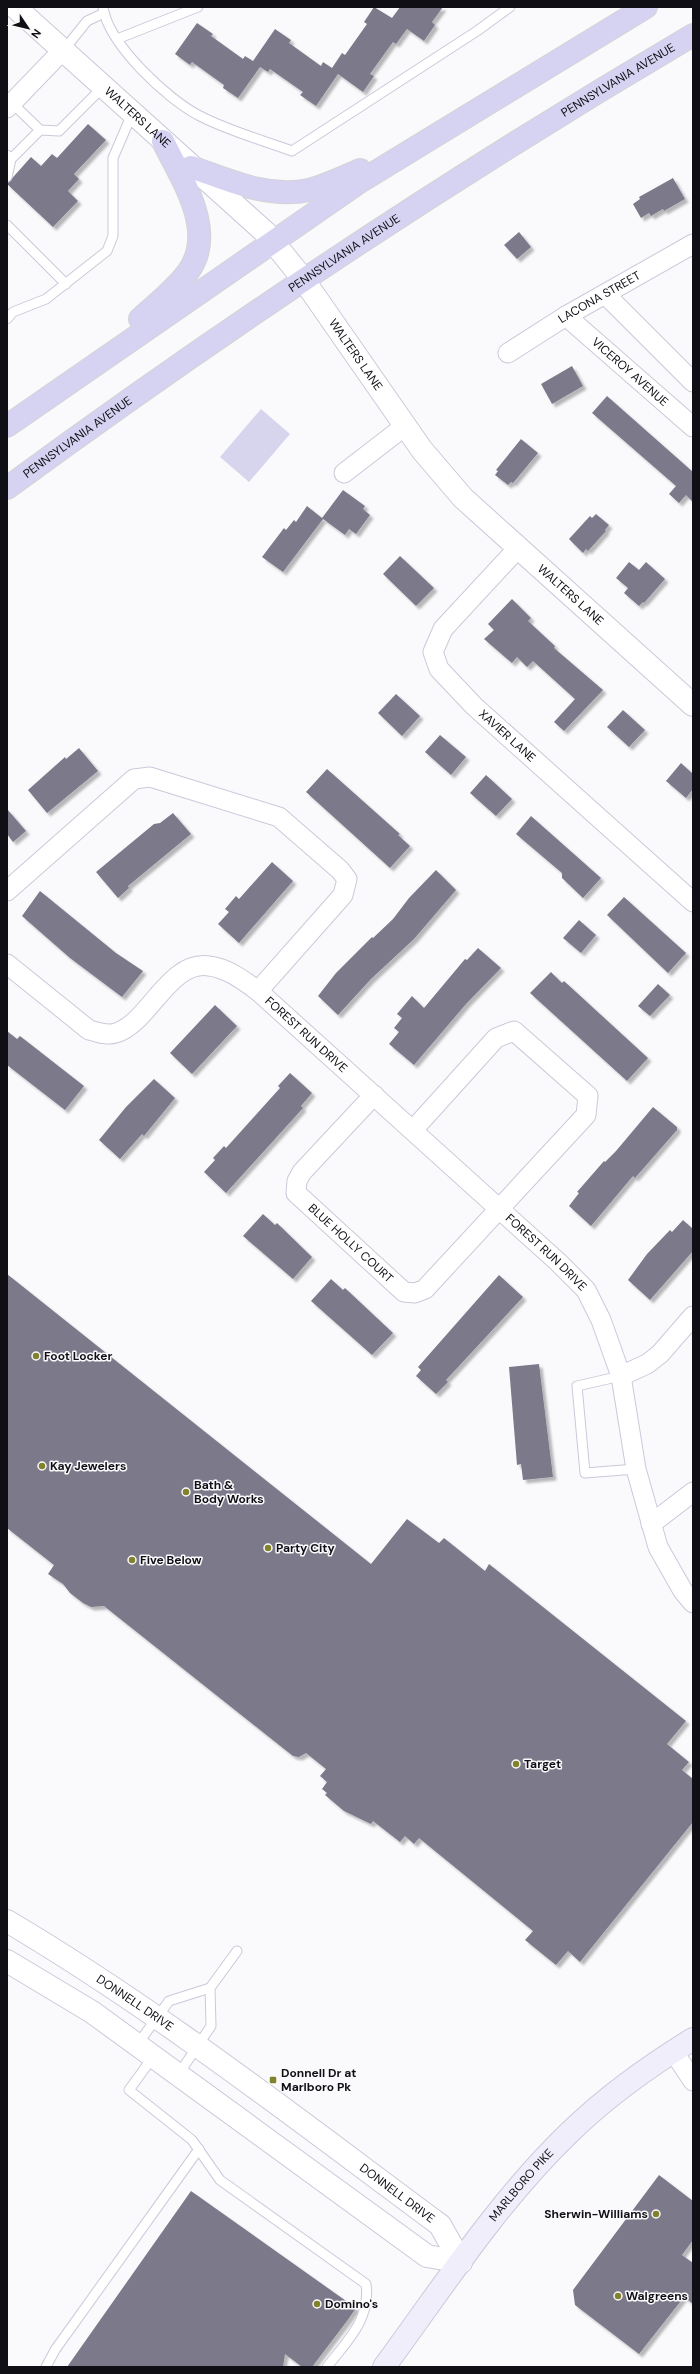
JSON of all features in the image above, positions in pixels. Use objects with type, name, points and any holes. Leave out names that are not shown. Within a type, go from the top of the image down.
[{"type":"highway","points":[[7,426],[348,190],[646,7]]},
{"type":"highway","name":"PENNSYLVANIA AVENUE","points":[[7,488],[146,387],[303,279],[514,144],[693,35]]},
{"type":"highway","points":[[89,368],[180,281],[188,271],[199,248],[200,236],[196,214],[162,141]]},
{"type":"highway","points":[[191,166],[259,190],[296,192],[322,186],[422,144]]},
{"type":"main road","name":"MARLBORO PIKE","points":[[384,2367],[499,2210],[570,2132],[608,2098],[673,2051],[693,2039]]},
{"type":"street","name":"WALTERS LANE","points":[[15,7],[273,241],[303,279],[422,450],[463,498],[693,705]]},
{"type":"street","points":[[9,105],[62,51]]},
{"type":"street","name":"LACONA STREET","points":[[508,354],[566,316],[693,244]]},
{"type":"street","points":[[605,294],[693,382]]},
{"type":"street","name":"VICEROY AVENUE","points":[[566,316],[693,428]]},
{"type":"street","points":[[344,473],[405,426]]},
{"type":"street","name":"XAVIER LANE","points":[[518,548],[443,629],[432,652],[439,669],[474,706],[693,902]]},
{"type":"street","name":"FOREST RUN DRIVE","points":[[7,891],[134,779],[150,777],[279,817],[340,870],[347,879],[346,888],[258,991]]},
{"type":"street","name":"FOREST RUN DRIVE","points":[[7,964],[89,1030],[105,1035],[116,1033],[129,1026],[171,982],[191,969],[209,965],[223,970],[258,991],[413,1130],[497,1209],[558,1262],[586,1290],[601,1320],[621,1376],[636,1469],[658,1547],[683,1592],[693,1603]]},
{"type":"street","points":[[413,1130],[496,1038],[514,1031],[588,1096],[586,1115],[497,1209]]},
{"type":"street","name":"BLUE HOLLY COURT","points":[[374,1095],[302,1172],[297,1181],[296,1193],[305,1203],[404,1292],[415,1293],[425,1289],[497,1209]]},
{"type":"street","points":[[621,1376],[647,1364],[660,1354],[693,1316]]},
{"type":"street","points":[[651,1524],[693,1492]]},
{"type":"street","name":"DONNELL DRIVE","points":[[7,1921],[61,1953],[157,2017],[440,2225],[461,2262]]},
{"type":"street","points":[[7,1961],[92,2012],[427,2256],[461,2262]]},
{"type":"street","points":[[673,2051],[693,2081]]},
{"type":"lane","points":[[117,39],[198,7]]},
{"type":"lane","points":[[62,51],[87,21],[103,10],[117,39],[139,68],[200,116],[292,151],[477,31],[510,7]]},
{"type":"lane","points":[[9,105],[40,130],[59,132],[103,87]]},
{"type":"lane","points":[[9,312],[46,299],[107,251],[113,236],[113,158],[132,114]]},
{"type":"lane","points":[[7,176],[9,157],[40,130]]},
{"type":"lane","points":[[7,225],[66,284]]},
{"type":"lane","points":[[621,1376],[577,1386],[585,1473],[636,1469]]},
{"type":"lane","points":[[237,1951],[210,1988],[169,2001],[157,2017],[129,2090],[176,2126],[199,2149],[220,2180],[366,2284],[368,2296],[364,2316],[327,2367]]},
{"type":"lane","points":[[178,2075],[211,2026],[210,1988]]},
{"type":"lane","points":[[46,2367],[55,2350],[199,2149]]},
{"type":"shaded area","points":[[261,409],[290,434],[249,482],[220,457]]},
{"type":"building","points":[[374,7],[392,18],[400,7],[443,7],[432,22],[435,25],[424,41],[407,29],[396,44],[393,42],[370,74],[374,76],[363,92],[338,74],[316,106],[300,95],[303,92],[270,69],[268,72],[260,67],[238,98],[223,88],[224,85],[192,62],[190,65],[175,54],[197,23],[213,34],[211,36],[243,59],[245,56],[253,61],[275,29],[291,40],[289,43],[321,66],[323,62],[332,68],[342,53],[345,55],[367,24],[364,22]]},
{"type":"building","points":[[88,124],[106,140],[74,174],[79,179],[68,191],[78,201],[53,227],[7,184],[31,157],[41,166],[52,154],[57,158]]},
{"type":"building","points":[[673,178],[685,199],[664,211],[663,209],[651,216],[649,213],[641,218],[633,204],[640,199],[639,197]]},
{"type":"building","points":[[519,232],[531,247],[517,259],[504,245]]},
{"type":"building","points":[[572,366],[583,386],[552,404],[541,384]]},
{"type":"building","points":[[607,396],[693,472],[693,502],[686,495],[679,503],[669,494],[676,486],[592,413]]},
{"type":"building","points":[[521,439],[538,453],[513,483],[511,482],[508,485],[495,475],[498,471],[496,470]]},
{"type":"building","points":[[343,490],[365,506],[363,509],[370,515],[356,534],[349,529],[345,535],[323,519],[283,572],[262,557],[284,528],[286,530],[294,520],[296,522],[307,506],[322,518]]},
{"type":"building","points":[[596,514],[609,525],[605,530],[606,531],[588,551],[586,549],[583,553],[569,539],[590,516],[592,518]]},
{"type":"building","points":[[400,556],[434,588],[416,606],[383,574]]},
{"type":"building","points":[[629,562],[639,570],[646,562],[665,579],[644,603],[643,602],[639,606],[624,593],[628,588],[616,578]]},
{"type":"building","points":[[512,599],[531,618],[528,621],[555,646],[554,648],[603,690],[564,731],[554,722],[575,699],[533,661],[527,667],[517,657],[512,663],[484,639],[494,630],[488,624]]},
{"type":"building","points":[[396,694],[420,716],[402,736],[378,713]]},
{"type":"building","points":[[623,710],[645,730],[629,747],[607,727]]},
{"type":"building","points":[[440,735],[466,757],[451,775],[425,752]]},
{"type":"building","points":[[79,748],[98,771],[47,813],[28,790],[65,757],[66,759]]},
{"type":"building","points":[[681,763],[693,774],[693,789],[686,798],[666,781]]},
{"type":"building","points":[[327,769],[400,834],[398,835],[410,846],[390,868],[306,792]]},
{"type":"building","points":[[486,775],[512,799],[496,816],[470,793]]},
{"type":"building","points":[[7,809],[26,831],[13,842],[7,834]]},
{"type":"building","points":[[173,813],[191,834],[128,886],[129,888],[118,898],[96,872],[154,824],[160,823]]},
{"type":"building","points":[[531,816],[601,878],[583,898],[562,878],[562,873],[516,834]]},
{"type":"building","points":[[272,862],[293,881],[239,943],[218,924],[229,912],[225,909],[236,896],[239,899]]},
{"type":"building","points":[[436,870],[456,890],[414,939],[371,979],[338,1015],[318,996],[336,973],[372,937],[373,938],[393,919],[409,898]]},
{"type":"building","points":[[40,891],[116,953],[143,971],[122,997],[70,958],[22,916]]},
{"type":"building","points":[[624,897],[686,953],[668,973],[607,915]]},
{"type":"building","points":[[579,920],[596,935],[581,953],[563,938]]},
{"type":"building","points":[[478,948],[501,968],[466,1004],[414,1065],[389,1044],[399,1032],[394,1028],[402,1018],[397,1014],[412,996],[424,1008],[465,959],[467,960]]},
{"type":"building","points":[[551,972],[562,983],[564,981],[648,1058],[627,1081],[530,993]]},
{"type":"building","points":[[658,984],[670,995],[650,1016],[638,1006]]},
{"type":"building","points":[[215,1005],[237,1026],[192,1074],[170,1053]]},
{"type":"building","points":[[7,1031],[17,1039],[20,1036],[84,1086],[65,1110],[7,1065]]},
{"type":"building","points":[[290,1073],[312,1093],[301,1106],[303,1108],[226,1193],[204,1172],[215,1160],[213,1158],[224,1146],[226,1148],[280,1088],[278,1086]]},
{"type":"building","points":[[154,1079],[175,1098],[144,1136],[142,1134],[120,1159],[99,1140],[126,1107]]},
{"type":"building","points":[[653,1107],[677,1127],[677,1130],[635,1178],[633,1176],[591,1226],[569,1206],[579,1193],[577,1192],[604,1161],[605,1162],[616,1151]]},
{"type":"building","points":[[263,1214],[275,1225],[277,1223],[312,1257],[293,1279],[243,1236]]},
{"type":"building","points":[[683,1220],[693,1229],[693,1251],[650,1300],[628,1280],[647,1254],[670,1230],[672,1232]]},
{"type":"building","points":[[7,1274],[371,1564],[407,1519],[439,1543],[444,1538],[485,1571],[489,1564],[686,1721],[667,1744],[689,1762],[682,1770],[693,1779],[693,1822],[580,1962],[568,1951],[556,1965],[525,1940],[533,1931],[419,1838],[414,1844],[405,1836],[400,1842],[373,1821],[371,1824],[344,1811],[325,1795],[327,1793],[322,1789],[327,1782],[320,1776],[326,1769],[306,1753],[299,1757],[293,1756],[104,1606],[91,1607],[83,1603],[70,1593],[63,1584],[48,1574],[54,1565],[7,1528]]},
{"type":"building","points":[[499,1275],[523,1297],[446,1380],[448,1382],[436,1394],[416,1376],[421,1370],[418,1367]]},
{"type":"building","points":[[331,1279],[343,1290],[345,1288],[393,1333],[372,1355],[311,1301]]},
{"type":"building","points":[[539,1364],[553,1477],[523,1480],[521,1464],[517,1465],[509,1367]]},
{"type":"building","points":[[659,2175],[693,2201],[693,2240],[682,2255],[693,2263],[693,2304],[684,2297],[639,2354],[575,2305],[573,2290]]},
{"type":"building","points":[[191,2191],[356,2308],[347,2321],[312,2367],[302,2367],[285,2354],[283,2367],[67,2367]]},
{"type":"place","name":"Foot Locker","points":[[36,1356]]},
{"type":"place","name":"Kay Jewelers","points":[[42,1466]]},
{"type":"place","name":"Bath & Body Works","points":[[186,1492]]},
{"type":"place","name":"Party City","points":[[268,1548]]},
{"type":"place","name":"Five Below","points":[[132,1560]]},
{"type":"place","name":"Target","points":[[516,1764]]},
{"type":"place","name":"Donnell Dr at Marlboro Pk","points":[[273,2080]]},
{"type":"place","name":"Sherwin-Williams","points":[[656,2214]]},
{"type":"place","name":"Walgreens","points":[[618,2296]]},
{"type":"place","name":"Domino's","points":[[317,2304]]}]
